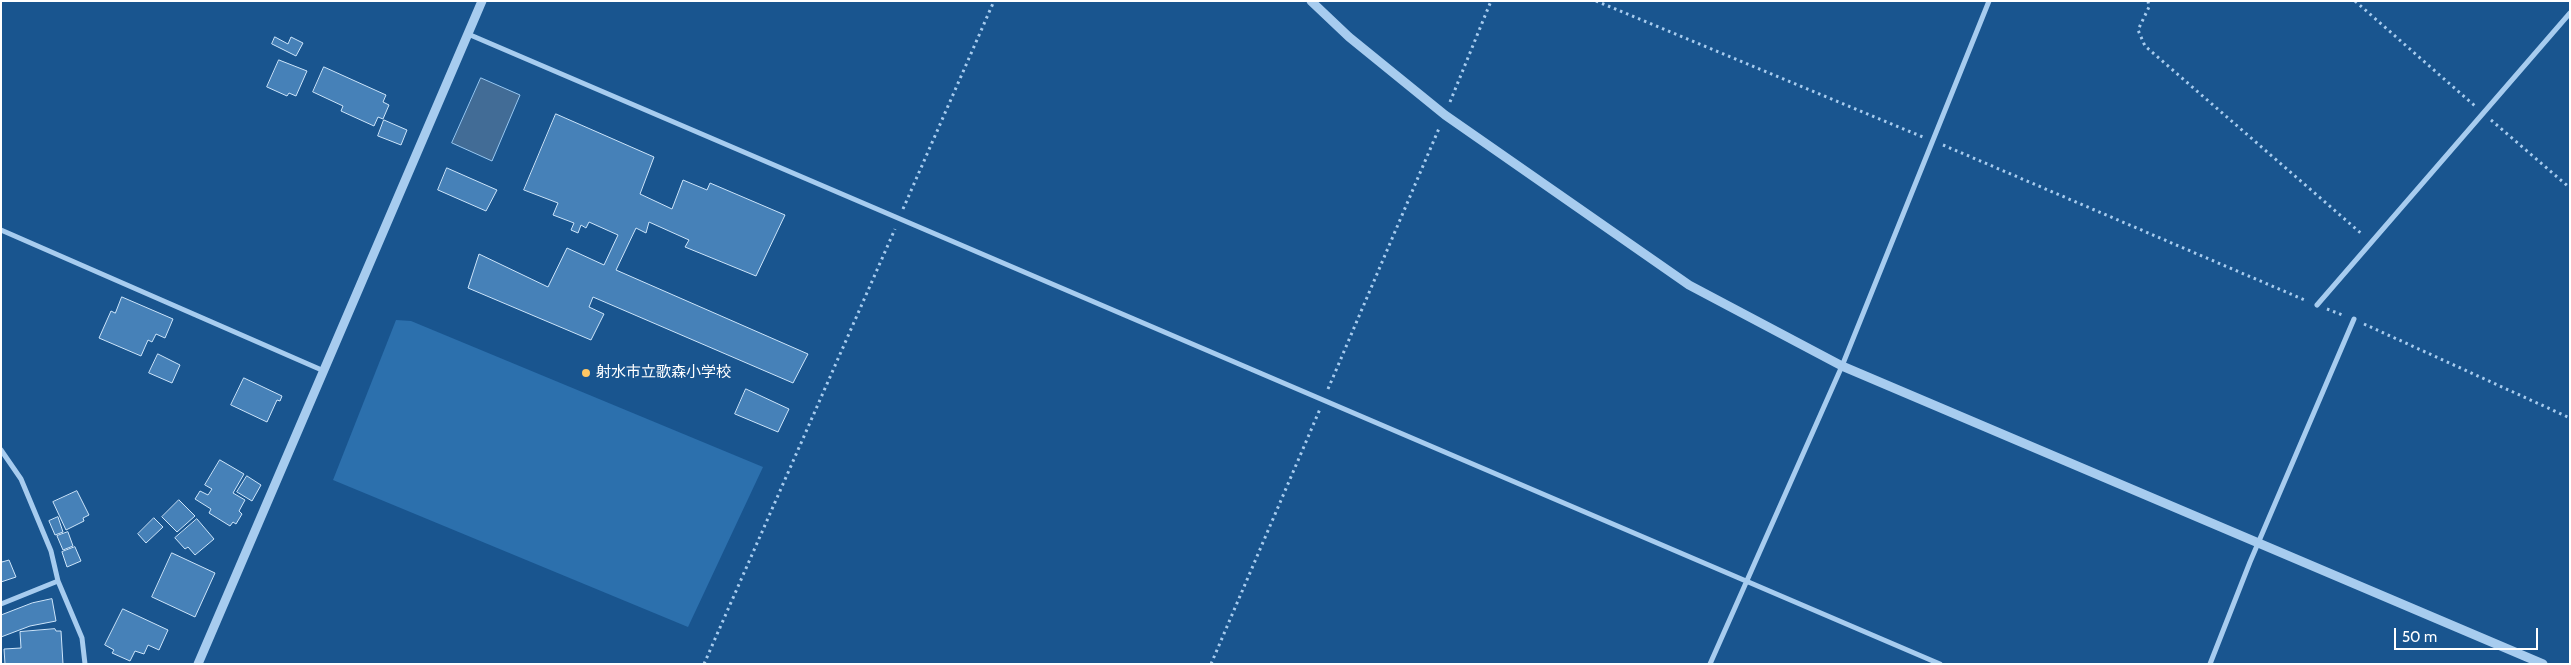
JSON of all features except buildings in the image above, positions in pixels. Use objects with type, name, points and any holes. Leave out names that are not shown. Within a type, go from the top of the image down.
[{"type":"street","points":[[198,664],[482,1]]},
{"type":"street","points":[[1311,1],[1349,37],[1445,115],[1689,285],[1842,366],[2542,664]]},
{"type":"street","points":[[1710,664],[1842,366],[1989,1]]},
{"type":"street","points":[[2317,305],[2570,13]]},
{"type":"street","points":[[468,34],[1940,664]]},
{"type":"street","points":[[1,230],[324,371]]},
{"type":"street","points":[[2210,664],[2259,542],[2354,320]]},
{"type":"street","points":[[1,450],[21,479],[51,551],[58,581],[82,638],[85,664]]},
{"type":"street","points":[[1,604],[58,581]]},
{"type":"path","points":[[704,664],[994,1]]},
{"type":"path","points":[[1211,664],[1445,115],[1491,1]]},
{"type":"path","points":[[1596,1],[1933,141],[2354,320],[2570,418]]},
{"type":"path","points":[[2148,1],[2149,7],[2138,30],[2145,46],[2371,242]]},
{"type":"path","points":[[2355,1],[2570,188]]},
{"type":"shaded area","points":[[481,78],[520,95],[492,161],[452,143]]},
{"type":"shaded area","points":[[396,320],[411,321],[763,467],[688,627],[333,480]]},
{"type":"place","name":"射水市立歌森小学校","points":[[586,373]]}]
